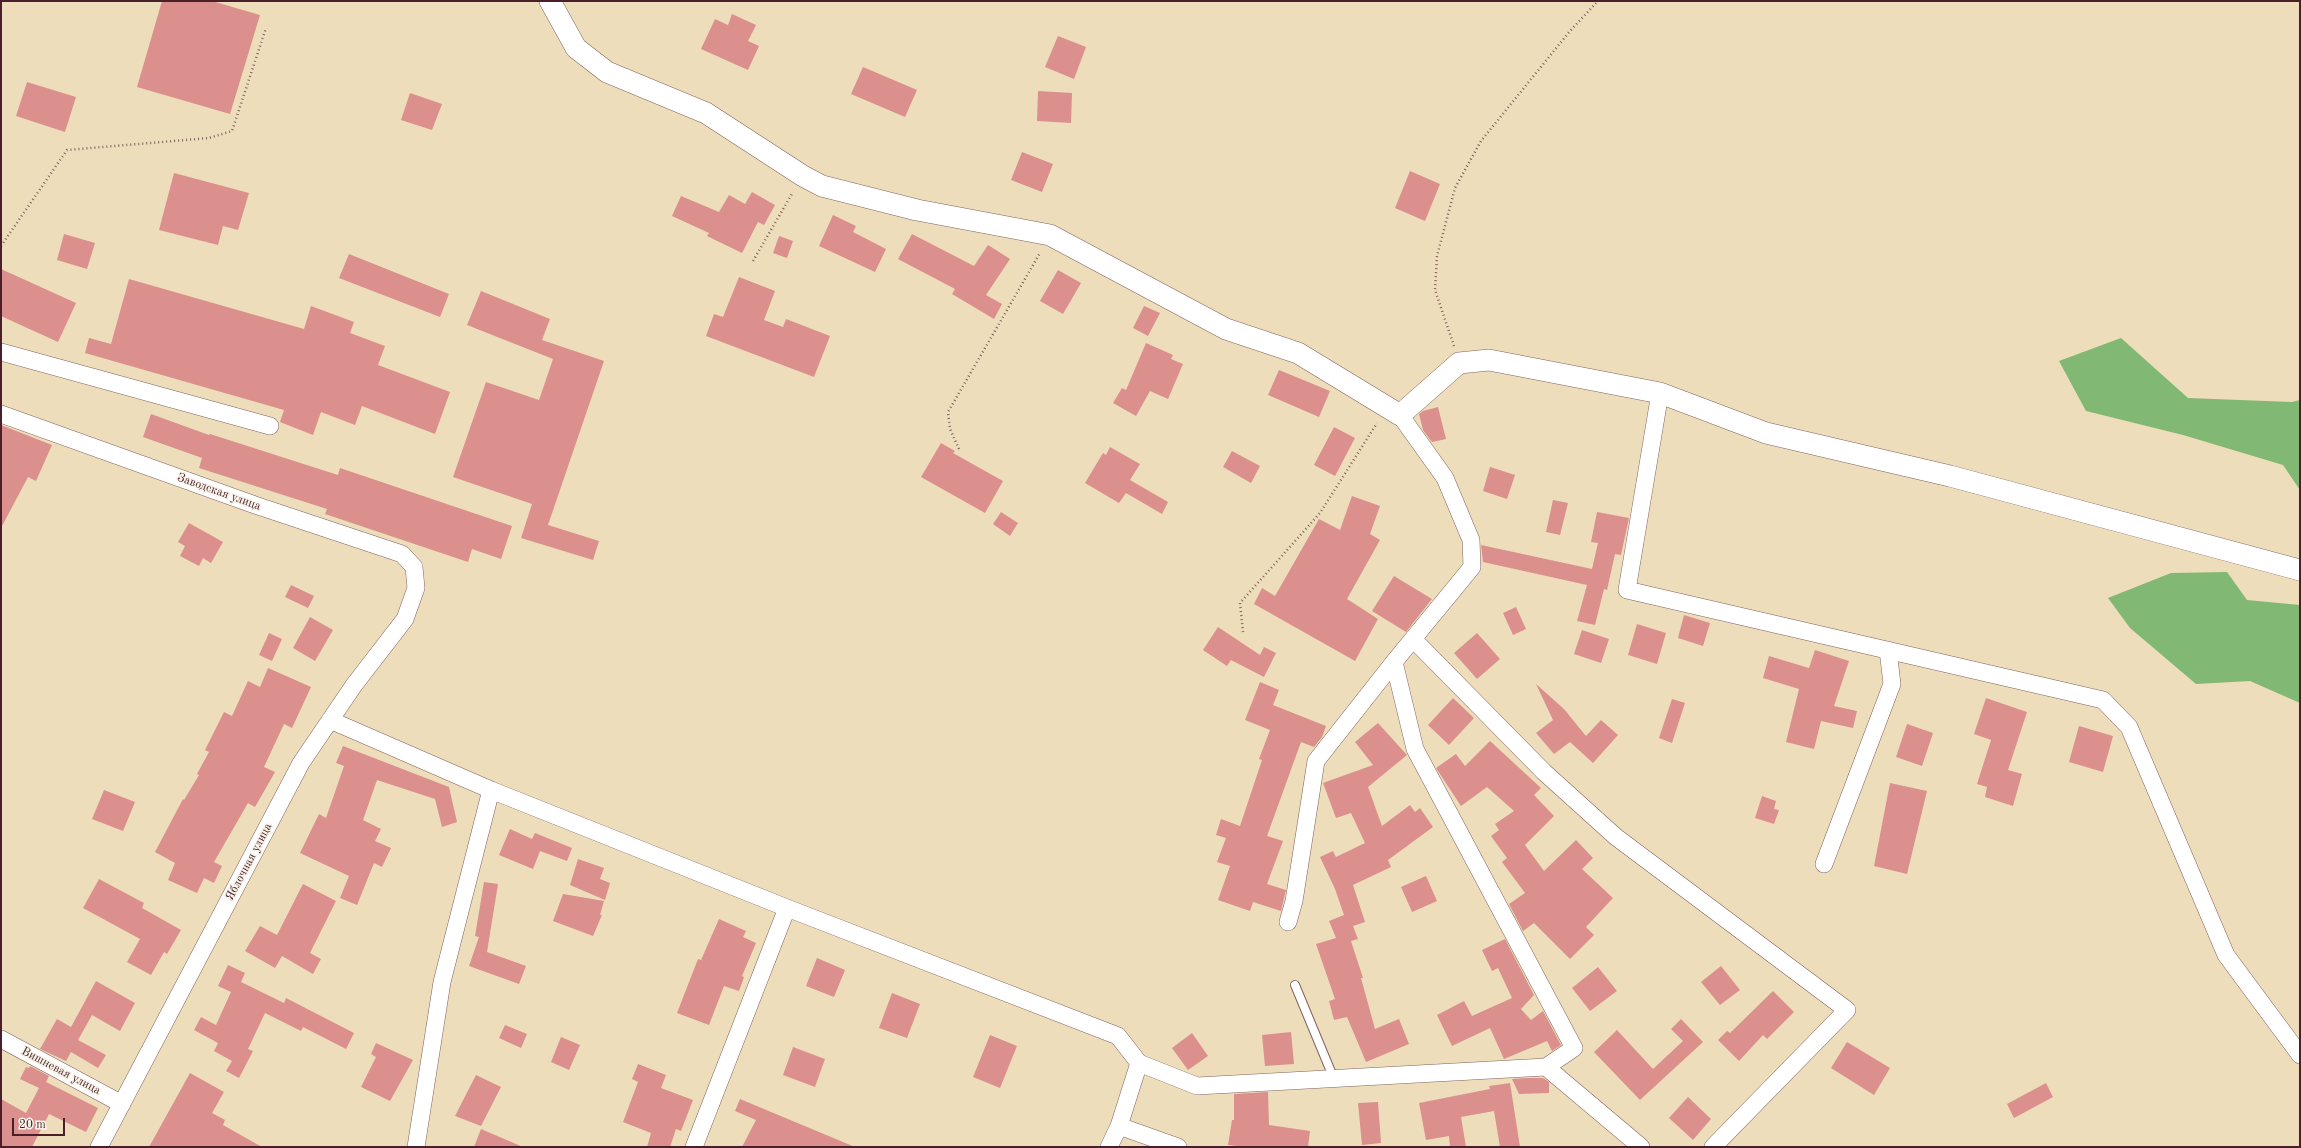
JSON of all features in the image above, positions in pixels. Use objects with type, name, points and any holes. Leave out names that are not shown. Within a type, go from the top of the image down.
[{"type":"street","points":[[550,1],[576,48],[607,72],[706,113],[803,176],[822,186],[917,210],[1050,235],[1226,329],[1298,353],[1394,411],[1445,478],[1471,540],[1472,567],[1394,662],[1316,761],[1294,901],[1288,922]]},
{"type":"street","points":[[1,352],[270,426]]},
{"type":"street","points":[[1394,411],[1459,363],[1489,360],[1660,394],[1766,433],[1950,476],[2300,570]]},
{"type":"street","points":[[1660,394],[1627,590],[2103,700],[2129,727],[2226,955],[2300,1055]]},
{"type":"street","name":"Заводская улица","points":[[1,414],[255,505],[402,554],[414,567],[416,588]]},
{"type":"street","name":"Яблочная улица","points":[[99,1147],[301,763],[354,685],[405,619],[416,588]]},
{"type":"street","points":[[1413,639],[1544,772],[1616,836],[1847,1010],[1713,1147]]},
{"type":"street","points":[[1824,864],[1892,684],[1888,650]]},
{"type":"street","points":[[330,720],[490,790],[787,908],[1118,1036],[1139,1063],[1197,1086],[1546,1067],[1574,1048],[1415,749],[1394,662]]},
{"type":"street","points":[[416,1147],[442,982],[490,790]]},
{"type":"street","points":[[694,1147],[787,908]]},
{"type":"street","name":"Вишневая улица","points":[[1,1039],[122,1104]]},
{"type":"street","points":[[1109,1147],[1119,1126],[1139,1063]]},
{"type":"street","points":[[1546,1067],[1641,1147]]},
{"type":"street","points":[[1119,1126],[1178,1147]]},
{"type":"lane","points":[[1295,985],[1334,1079]]},
{"type":"path","points":[[1459,363],[1435,290],[1437,256],[1455,188],[1480,141],[1570,31],[1598,1]]},
{"type":"path","points":[[1,246],[67,150],[209,138],[232,131],[266,28]]},
{"type":"path","points":[[753,261],[803,176]]},
{"type":"path","points":[[959,449],[950,429],[948,412],[1050,235]]},
{"type":"path","points":[[1243,632],[1240,603],[1320,513],[1394,411]]},
{"type":"green space","points":[[2121,338],[2188,398],[2292,402],[2300,400],[2300,490],[2283,465],[2183,435],[2086,411],[2059,361]]},
{"type":"green space","points":[[2227,572],[2247,600],[2300,605],[2300,703],[2250,681],[2196,684],[2130,628],[2108,598],[2171,573]]},
{"type":"building","points":[[162,1],[212,1],[260,15],[230,114],[137,87]]},
{"type":"building","points":[[732,14],[756,25],[748,41],[759,46],[748,70],[701,49],[715,19],[728,25]]},
{"type":"building","points":[[1058,36],[1086,47],[1074,79],[1045,67]]},
{"type":"building","points":[[863,67],[917,90],[905,117],[851,94]]},
{"type":"building","points":[[27,82],[76,97],[65,132],[16,116]]},
{"type":"building","points":[[1038,91],[1072,93],[1071,123],[1037,121]]},
{"type":"building","points":[[410,93],[442,104],[432,130],[401,120]]},
{"type":"building","points":[[1022,152],[1053,164],[1042,192],[1011,180]]},
{"type":"building","points":[[1410,171],[1440,184],[1425,221],[1395,208]]},
{"type":"building","points":[[174,173],[249,193],[238,230],[223,226],[218,245],[159,230]]},
{"type":"building","points":[[752,192],[775,205],[764,225],[758,222],[742,253],[707,236],[709,233],[672,216],[681,196],[719,212],[729,195],[745,204]]},
{"type":"building","points":[[833,215],[856,226],[853,232],[886,249],[875,272],[819,246]]},
{"type":"building","points":[[64,234],[95,243],[87,269],[57,260]]},
{"type":"building","points":[[912,234],[974,266],[988,245],[1010,259],[986,295],[1002,304],[994,319],[952,294],[955,289],[898,259]]},
{"type":"building","points":[[779,236],[793,241],[787,258],[773,253]]},
{"type":"building","points":[[349,254],[449,294],[440,317],[339,278]]},
{"type":"building","points":[[1,269],[76,303],[58,342],[1,316]]},
{"type":"building","points":[[1058,270],[1081,283],[1063,314],[1040,301]]},
{"type":"building","points":[[739,277],[775,291],[764,320],[783,327],[786,319],[830,336],[814,377],[706,336],[714,314],[723,317]]},
{"type":"building","points":[[129,279],[304,329],[311,306],[354,322],[350,333],[385,346],[378,365],[450,392],[435,434],[362,406],[355,425],[321,412],[313,435],[280,422],[284,410],[85,353],[89,338],[111,344]]},
{"type":"building","points":[[481,291],[550,319],[542,340],[604,361],[548,525],[599,541],[593,560],[521,538],[532,504],[453,477],[486,382],[539,400],[553,359],[467,325]]},
{"type":"building","points":[[1144,306],[1160,313],[1148,336],[1133,328]]},
{"type":"building","points":[[1146,343],[1173,355],[1171,359],[1183,364],[1168,399],[1150,391],[1136,416],[1113,403],[1122,388],[1126,390]]},
{"type":"building","points":[[1279,370],[1330,391],[1319,417],[1268,395]]},
{"type":"building","points":[[1438,407],[1446,439],[1432,442],[1423,430],[1419,414],[1423,411]]},
{"type":"building","points":[[151,414],[209,435],[210,434],[338,475],[340,468],[512,526],[501,559],[472,549],[468,562],[325,514],[327,509],[199,468],[202,458],[143,437]]},
{"type":"building","points":[[1,425],[52,445],[36,481],[28,477],[1,528]]},
{"type":"building","points":[[1334,427],[1355,438],[1335,476],[1314,465]]},
{"type":"building","points":[[941,443],[955,451],[953,453],[1003,481],[985,513],[921,477]]},
{"type":"building","points":[[1110,447],[1140,464],[1130,480],[1168,502],[1162,514],[1126,493],[1119,503],[1085,483],[1103,453],[1106,455]]},
{"type":"building","points":[[1232,451],[1260,466],[1251,483],[1223,467]]},
{"type":"building","points":[[1490,467],[1515,475],[1507,499],[1483,491]]},
{"type":"building","points":[[1352,496],[1380,506],[1370,534],[1380,540],[1347,599],[1378,619],[1355,661],[1254,604],[1262,588],[1275,596],[1319,519],[1340,530]]},
{"type":"building","points":[[1553,500],[1568,503],[1560,535],[1546,532]]},
{"type":"building","points":[[1001,512],[1018,523],[1010,536],[993,524]]},
{"type":"building","points":[[1597,512],[1629,518],[1621,555],[1615,554],[1607,590],[1604,589],[1595,625],[1577,621],[1587,585],[1483,562],[1481,545],[1592,569],[1598,543],[1591,542]]},
{"type":"building","points":[[189,523],[223,542],[211,563],[203,558],[199,566],[180,556],[185,546],[178,542]]},
{"type":"building","points":[[1394,576],[1432,599],[1406,632],[1372,611]]},
{"type":"building","points":[[291,585],[314,596],[308,608],[285,597]]},
{"type":"building","points":[[1516,607],[1526,629],[1513,635],[1503,613]]},
{"type":"building","points":[[1684,615],[1710,623],[1703,646],[1678,638]]},
{"type":"building","points":[[310,617],[333,630],[315,661],[293,648]]},
{"type":"building","points":[[1637,624],[1666,633],[1657,664],[1628,655]]},
{"type":"building","points":[[1218,627],[1260,655],[1264,647],[1276,653],[1264,677],[1231,660],[1227,666],[1203,650]]},
{"type":"building","points":[[1582,630],[1609,639],[1601,663],[1574,654]]},
{"type":"building","points":[[269,633],[282,639],[272,661],[259,655]]},
{"type":"building","points":[[1477,633],[1500,659],[1477,679],[1454,653]]},
{"type":"building","points":[[1815,650],[1849,661],[1834,706],[1857,711],[1853,728],[1821,721],[1814,749],[1786,742],[1799,689],[1763,678],[1769,656],[1809,668]]},
{"type":"building","points":[[268,668],[311,687],[292,728],[284,724],[264,767],[275,772],[255,807],[248,803],[214,862],[222,866],[214,883],[204,878],[197,893],[168,880],[175,863],[155,852],[183,799],[184,800],[199,775],[197,774],[209,752],[205,750],[224,712],[232,716],[248,681],[260,687]]},
{"type":"building","points":[[1260,682],[1279,690],[1273,705],[1326,726],[1322,737],[1314,747],[1301,742],[1267,836],[1283,841],[1267,884],[1286,890],[1281,911],[1253,902],[1250,911],[1218,900],[1230,866],[1217,862],[1226,838],[1216,835],[1221,819],[1240,826],[1262,760],[1259,759],[1270,730],[1245,720]]},
{"type":"building","points":[[1536,684],[1564,709],[1586,736],[1601,720],[1618,735],[1593,763],[1570,742],[1554,754],[1536,733],[1553,720]]},
{"type":"building","points":[[1453,698],[1474,718],[1449,745],[1428,725]]},
{"type":"building","points":[[1986,698],[2027,712],[2008,770],[2022,774],[2013,806],[1985,797],[1987,787],[1977,784],[1991,740],[1974,734]]},
{"type":"building","points":[[1672,699],[1685,703],[1672,743],[1659,738]]},
{"type":"building","points":[[1378,723],[1407,755],[1368,787],[1382,826],[1410,805],[1415,812],[1420,808],[1433,827],[1388,860],[1391,867],[1353,885],[1365,922],[1353,926],[1358,939],[1351,941],[1363,978],[1361,978],[1375,1029],[1399,1019],[1409,1044],[1366,1062],[1347,1017],[1334,1020],[1329,1001],[1335,999],[1316,944],[1336,938],[1329,921],[1344,915],[1335,889],[1320,857],[1333,851],[1336,857],[1365,843],[1351,813],[1336,818],[1323,783],[1373,765],[1355,742]]},
{"type":"building","points":[[1907,724],[1933,733],[1922,766],[1896,757]]},
{"type":"building","points":[[2079,726],[2113,736],[2103,772],[2069,762]]},
{"type":"building","points":[[1490,741],[1541,788],[1534,795],[1554,816],[1525,845],[1544,871],[1576,840],[1593,858],[1582,869],[1613,898],[1586,927],[1594,935],[1570,959],[1534,923],[1523,931],[1509,904],[1525,893],[1502,862],[1507,858],[1491,836],[1499,830],[1495,824],[1514,811],[1487,787],[1461,806],[1436,768],[1456,754],[1465,766]]},
{"type":"building","points":[[343,746],[449,787],[457,822],[442,827],[435,799],[377,780],[363,820],[381,829],[375,841],[391,848],[382,867],[374,863],[357,905],[340,898],[349,876],[300,853],[319,814],[326,818],[344,766],[336,763]]},
{"type":"building","points":[[1890,783],[1927,791],[1907,874],[1874,866]]},
{"type":"building","points":[[104,790],[135,802],[123,831],[92,819]]},
{"type":"building","points":[[1762,796],[1776,801],[1774,809],[1779,810],[1774,824],[1755,818]]},
{"type":"building","points":[[510,829],[532,839],[535,833],[572,848],[567,861],[540,851],[533,869],[499,855]]},
{"type":"building","points":[[578,859],[604,868],[600,879],[610,883],[605,900],[570,885]]},
{"type":"building","points":[[1426,876],[1437,901],[1412,912],[1401,887]]},
{"type":"building","points":[[99,879],[144,903],[142,908],[181,930],[167,954],[164,952],[151,975],[127,962],[140,939],[83,908]]},
{"type":"building","points":[[484,882],[498,884],[487,952],[526,966],[519,984],[469,966],[479,937],[475,936]]},
{"type":"building","points":[[303,884],[336,901],[310,953],[321,959],[313,974],[282,956],[275,968],[245,951],[260,926],[277,935]]},
{"type":"building","points":[[563,894],[604,901],[600,915],[602,915],[593,936],[553,921]]},
{"type":"building","points":[[719,919],[746,931],[743,937],[756,943],[742,976],[744,977],[739,991],[724,986],[709,1025],[677,1013],[698,959],[701,960]]},
{"type":"building","points":[[1505,939],[1534,995],[1521,1009],[1531,1020],[1543,1011],[1561,1045],[1552,1051],[1547,1041],[1504,1059],[1490,1028],[1452,1046],[1437,1015],[1464,1001],[1472,1016],[1512,998],[1498,968],[1492,971],[1482,950]]},
{"type":"building","points":[[817,958],[845,970],[834,997],[806,986]]},
{"type":"building","points":[[228,965],[245,973],[241,982],[284,1003],[286,998],[354,1033],[346,1049],[303,1027],[301,1031],[265,1013],[248,1049],[253,1051],[239,1078],[226,1071],[232,1061],[214,1051],[218,1043],[194,1030],[201,1017],[216,1025],[231,992],[218,986]]},
{"type":"building","points":[[1721,966],[1740,990],[1720,1005],[1701,982]]},
{"type":"building","points":[[1598,967],[1617,991],[1590,1011],[1572,988]]},
{"type":"building","points":[[96,981],[135,1003],[120,1031],[92,1015],[78,1040],[106,1055],[98,1068],[71,1052],[66,1061],[40,1049],[57,1019],[71,1027]]},
{"type":"building","points":[[1773,991],[1794,1012],[1767,1039],[1763,1035],[1739,1061],[1718,1040],[1727,1031],[1730,1033]]},
{"type":"building","points":[[892,993],[920,1004],[907,1038],[879,1028]]},
{"type":"building","points":[[1681,1019],[1703,1042],[1640,1100],[1594,1052],[1617,1030],[1653,1069],[1683,1041],[1671,1029]]},
{"type":"building","points":[[505,1025],[527,1034],[521,1048],[499,1038]]},
{"type":"building","points":[[1291,1032],[1294,1064],[1265,1066],[1262,1035]]},
{"type":"building","points":[[1192,1033],[1208,1056],[1188,1070],[1172,1048]]},
{"type":"building","points":[[990,1035],[1017,1046],[1000,1088],[973,1077]]},
{"type":"building","points":[[561,1037],[580,1045],[569,1070],[551,1062]]},
{"type":"building","points":[[1847,1042],[1890,1068],[1874,1095],[1831,1068]]},
{"type":"building","points":[[376,1043],[413,1060],[390,1101],[361,1087],[376,1057],[371,1054]]},
{"type":"building","points":[[793,1047],[825,1059],[815,1087],[783,1075]]},
{"type":"building","points":[[638,1064],[666,1075],[661,1088],[693,1100],[681,1131],[676,1129],[670,1147],[647,1147],[651,1133],[623,1122],[638,1082],[632,1079]]},
{"type":"building","points":[[30,1066],[49,1076],[46,1082],[98,1108],[86,1132],[49,1114],[32,1147],[1,1147],[1,1099],[26,1113],[39,1088],[20,1079],[26,1067],[29,1068]]},
{"type":"building","points":[[190,1073],[224,1092],[212,1113],[225,1120],[223,1125],[262,1147],[149,1147]]},
{"type":"building","points":[[476,1075],[501,1087],[481,1126],[455,1116]]},
{"type":"building","points":[[1543,1078],[1549,1082],[1549,1093],[1519,1094],[1512,1079]]},
{"type":"building","points":[[1510,1083],[1520,1147],[1500,1147],[1494,1111],[1461,1117],[1466,1147],[1450,1147],[1449,1136],[1426,1140],[1419,1103],[1490,1089],[1489,1086]]},
{"type":"building","points":[[2046,1083],[2053,1097],[2014,1118],[2007,1104]]},
{"type":"building","points":[[1268,1092],[1269,1125],[1310,1131],[1308,1147],[1246,1147],[1228,1145],[1232,1120],[1234,1120],[1234,1094]]},
{"type":"building","points":[[1688,1097],[1711,1119],[1693,1140],[1669,1118]]},
{"type":"building","points":[[740,1099],[855,1147],[742,1147],[756,1120],[735,1111]]},
{"type":"building","points":[[1378,1102],[1381,1143],[1362,1145],[1358,1103]]},
{"type":"building","points":[[481,1129],[523,1147],[474,1147]]}]
